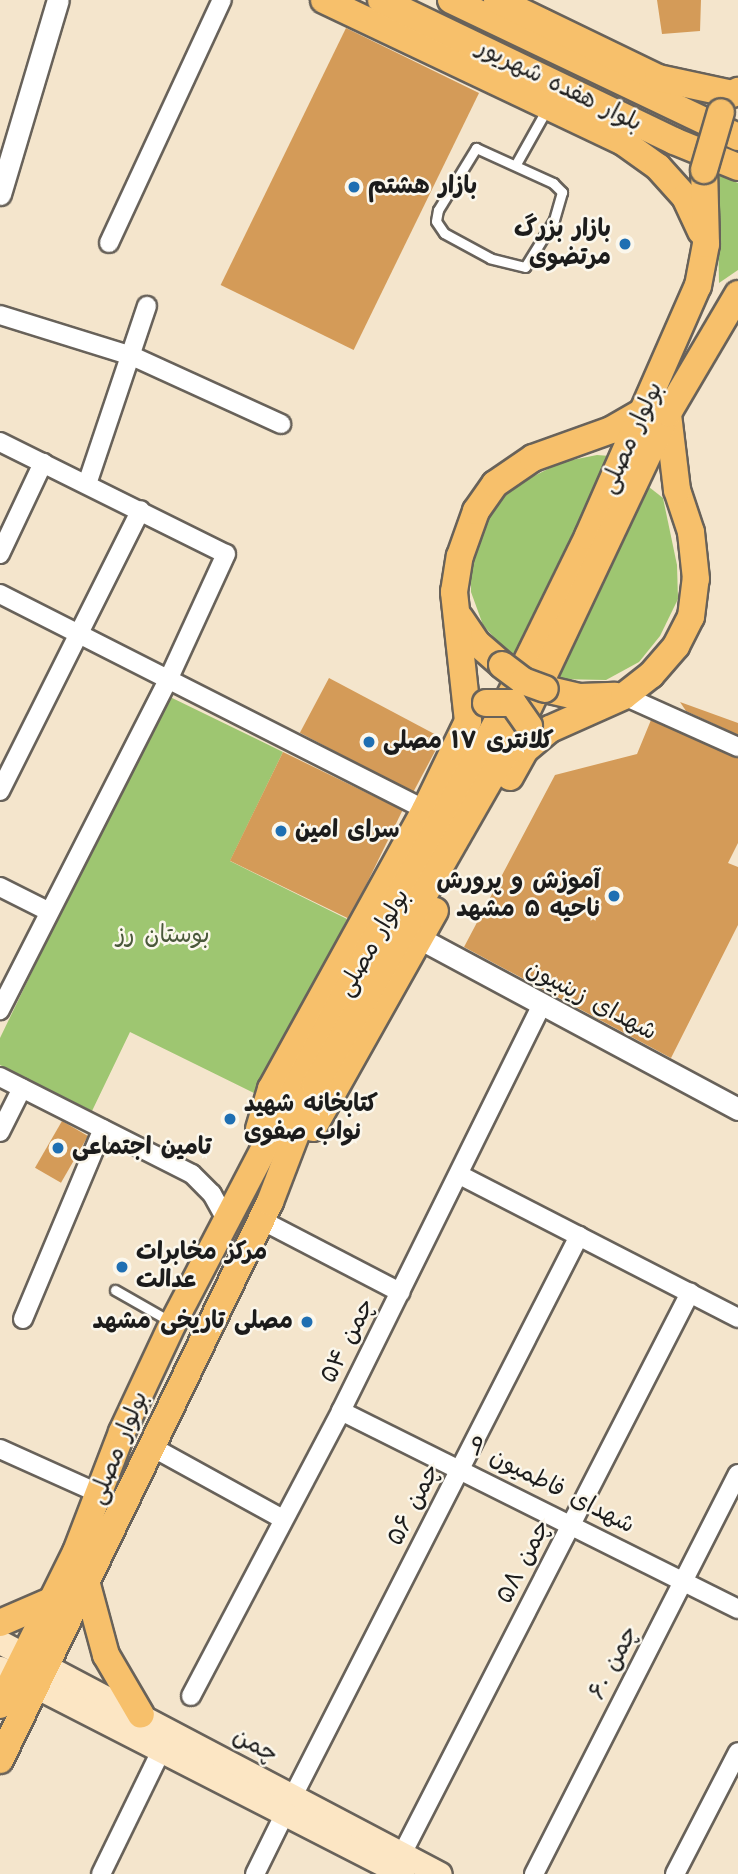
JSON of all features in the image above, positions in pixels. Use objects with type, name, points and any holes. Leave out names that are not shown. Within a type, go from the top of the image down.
[{"type":"main road","points":[[324,0],[623,142],[658,167],[685,197],[706,244]]},
{"type":"main road","name":"بلوار هفده شهریور","points":[[381,0],[674,141],[738,167]]},
{"type":"main road","name":"بلوار هفده شهریور","points":[[451,0],[738,137]]},
{"type":"main road","points":[[497,0],[535,10],[658,78],[733,97]]},
{"type":"main road","name":"بولوار مصلی","points":[[0,1704],[86,1581],[266,1211],[315,1085],[516,734],[656,412],[698,286],[706,244],[704,170],[733,97]]},
{"type":"main road","name":"بولوار مصلی","points":[[0,1760],[24,1669],[100,1494],[122,1432],[173,1323],[366,954],[497,722],[656,412],[738,294]]},
{"type":"main road","points":[[242,1187],[271,1089],[477,712],[454,592],[460,556],[476,511],[495,484],[533,457],[656,412],[692,544],[696,579],[691,617],[677,646],[652,676],[624,696],[527,738],[419,939],[266,1211]]},
{"type":"main road","points":[[457,614],[477,643],[523,681],[580,697],[624,696]]},
{"type":"main road","points":[[477,712],[513,703],[527,738]]},
{"type":"main road","points":[[122,1432],[152,1447]]},
{"type":"main road","points":[[86,1581],[106,1655],[141,1715]]},
{"type":"main road","points":[[0,1623],[53,1601]]},
{"type":"main road","points":[[0,1642],[24,1669]]},
{"type":"main road","name":"چمن","points":[[24,1669],[162,1749],[289,1805]]},
{"type":"main road","name":"چمن","points":[[24,1669],[141,1715],[397,1868],[440,1874]]},
{"type":"street","points":[[2,180],[58,0]]},
{"type":"street","points":[[109,243],[222,0]]},
{"type":"street","points":[[87,484],[147,306]]},
{"type":"street","points":[[0,315],[132,356],[281,424]]},
{"type":"street","points":[[0,442],[226,554],[169,678],[48,911],[0,1010]]},
{"type":"street","points":[[0,554],[43,463]]},
{"type":"street","points":[[0,792],[141,510]]},
{"type":"street","points":[[0,594],[425,810]]},
{"type":"street","points":[[624,696],[738,747]]},
{"type":"street","points":[[0,887],[48,911]]},
{"type":"street","name":"شهدای زینبیون","points":[[419,939],[738,1109]]},
{"type":"street","name":"چمن ۵۴","points":[[191,1696],[341,1411],[542,1005]]},
{"type":"street","points":[[0,1077],[192,1174],[212,1194],[226,1219]]},
{"type":"street","points":[[0,1132],[22,1088]]},
{"type":"street","points":[[23,1320],[103,1129]]},
{"type":"street","points":[[460,1175],[738,1318]]},
{"type":"street","points":[[266,1211],[400,1292]]},
{"type":"street","name":"چمن ۵۶","points":[[255,1874],[579,1236]]},
{"type":"street","name":"چمن ۵۸","points":[[397,1868],[690,1293]]},
{"type":"street","name":"شهدای فاطمیون ۹","points":[[341,1411],[572,1523],[738,1609]]},
{"type":"street","points":[[152,1447],[284,1519]]},
{"type":"street","points":[[0,1450],[100,1494]]},
{"type":"street","name":"چمن ۶۰","points":[[534,1874],[738,1474]]},
{"type":"street","points":[[100,1874],[162,1749]]},
{"type":"street","points":[[675,1874],[738,1752]]},
{"type":"lane","points":[[516,164],[548,106]]},
{"type":"lane","points":[[473,149],[488,150],[516,164],[554,183],[562,192],[554,220],[530,263],[519,269],[444,233],[436,221],[473,149]]},
{"type":"lane","points":[[116,1290],[173,1323]]},
{"type":"green space","points":[[717,173],[738,183],[738,270],[719,283]]},
{"type":"green space","points":[[597,455],[610,456],[513,659],[483,625],[471,592],[471,557],[482,524],[503,497],[532,477],[562,462]]},
{"type":"green space","points":[[649,487],[663,498],[677,565],[678,599],[660,636],[639,662],[606,680],[555,679]]},
{"type":"green space","name":"بوستان رز","points":[[166,695],[283,752],[230,861],[347,919],[260,1096],[130,1032],[92,1111],[0,1065],[0,1038]]},
{"type":"building","points":[[657,0],[701,0],[700,31],[662,34]]},
{"type":"building","name":"بازار هشتم","points":[[346,28],[479,93],[354,350],[221,285]]},
{"type":"building","name":"کلانتری ۱۷ مصلی","points":[[329,678],[442,738],[413,793],[300,733]]},
{"type":"building","points":[[680,702],[738,723],[738,735],[686,711]]},
{"type":"building","name":"آموزش و پرورش ناحیه ۵ مشهد","points":[[651,720],[738,758],[738,843],[728,863],[738,867],[738,925],[671,1058],[464,947],[555,775],[637,754]]},
{"type":"building","points":[[283,752],[403,810],[349,919],[230,861]]},
{"type":"building","points":[[62,1121],[88,1136],[61,1183],[35,1168]]},
{"type":"place","name":"بازار هشتم","points":[[354,187]]},
{"type":"place","name":"بازار بزرگ مرتضوی","points":[[625,244]]},
{"type":"place","name":"کلانتری ۱۷ مصلی","points":[[369,742]]},
{"type":"place","name":"سرای امین","points":[[281,831]]},
{"type":"place","name":"آموزش و پرورش ناحیه ۵ مشهد","points":[[614,896]]},
{"type":"place","name":"کتابخانه شهید نواب صفوی","points":[[230,1119]]},
{"type":"place","name":"تامین اجتماعی","points":[[58,1148]]},
{"type":"place","name":"مرکز مخابرات عدالت","points":[[122,1267]]},
{"type":"place","name":"مصلی تاریخی مشهد","points":[[307,1322]]}]
